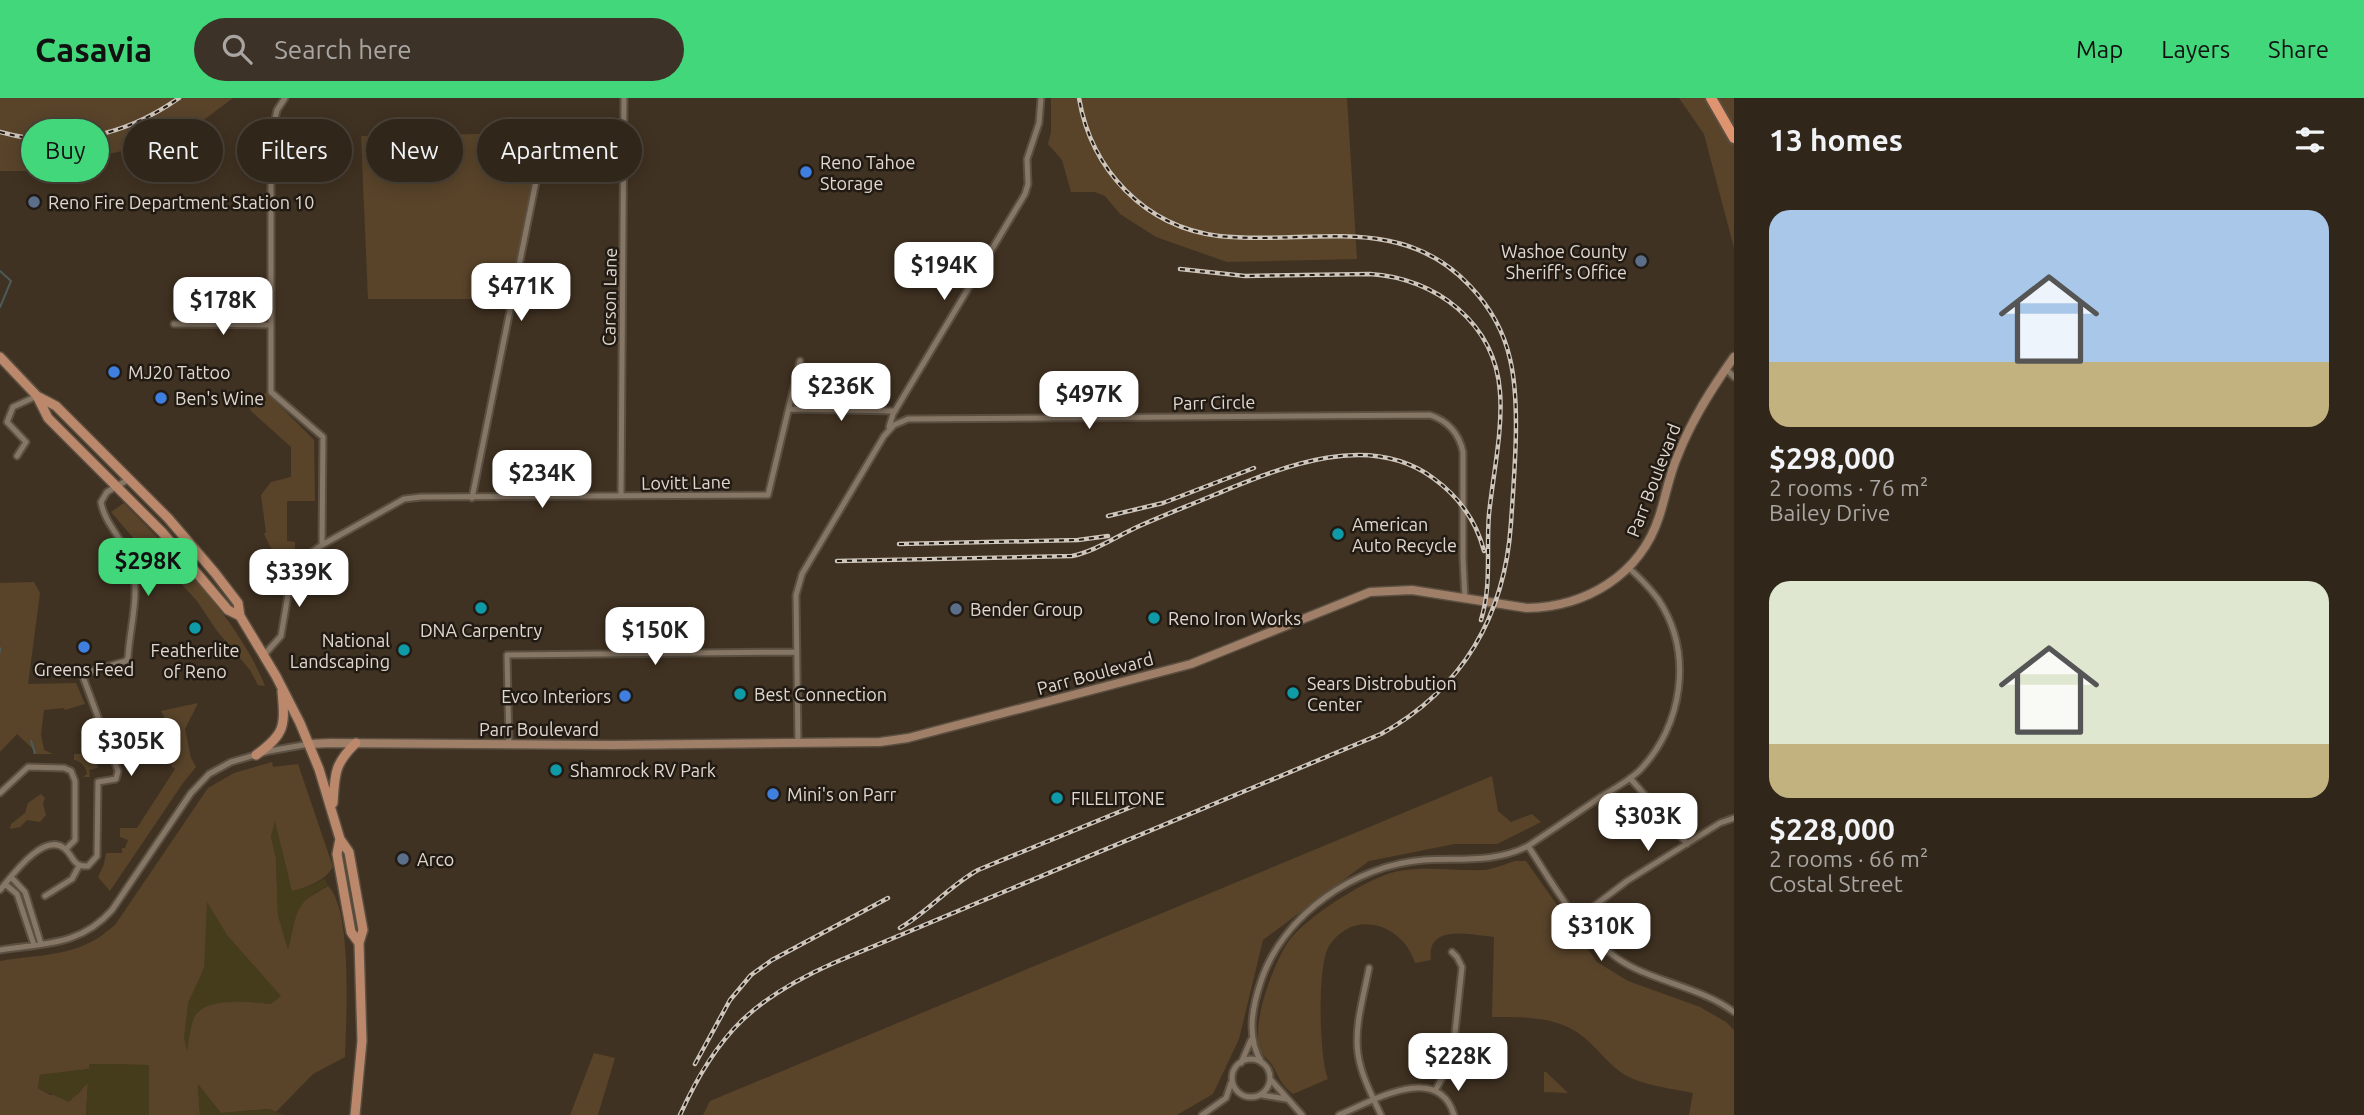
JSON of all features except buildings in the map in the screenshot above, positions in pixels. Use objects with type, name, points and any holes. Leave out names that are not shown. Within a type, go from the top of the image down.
[{"type":"highway","points":[[1711,98],[1734,138]]},
{"type":"main road","points":[[0,357],[37,396],[56,407],[168,518],[215,573],[238,603],[240,616],[281,685],[309,744],[340,839],[337,854],[351,932],[359,943],[362,1041],[355,1115]]},
{"type":"main road","name":"Parr Boulevard","points":[[309,744],[880,742],[908,738],[1180,667],[1370,592],[1398,589],[1527,608],[1560,605],[1603,588],[1629,568],[1653,532],[1685,437],[1709,393],[1734,357]]},
{"type":"main road","points":[[37,396],[48,418],[178,549],[228,610],[240,616]]},
{"type":"main road","points":[[256,755],[272,743],[282,730],[284,717],[281,685]]},
{"type":"main road","points":[[333,812],[336,768],[343,755],[356,743]]},
{"type":"street","points":[[285,98],[277,110],[271,137],[271,392],[323,438],[322,545]]},
{"type":"street","name":"Carson Lane","points":[[621,496],[624,98]]},
{"type":"street","points":[[798,743],[796,595],[802,574],[888,430],[895,411],[1025,194],[1028,179],[1027,159],[1039,123],[1041,98]]},
{"type":"street","points":[[472,498],[536,182]]},
{"type":"street","points":[[174,324],[271,325]]},
{"type":"street","points":[[800,361],[789,409],[895,411]]},
{"type":"street","points":[[1726,369],[1734,377]]},
{"type":"street","points":[[17,456],[26,442],[7,422],[13,407],[37,396]]},
{"type":"street","name":"Lovitt Lane","points":[[264,654],[281,636],[290,583],[297,567],[308,553],[404,499],[768,495],[789,409]]},
{"type":"street","name":"Parr Circle","points":[[888,430],[908,419],[1430,415],[1452,428],[1463,452],[1465,599]]},
{"type":"street","points":[[0,890],[25,859],[45,848],[60,846],[66,849],[73,862],[79,866],[88,866],[97,856],[98,782],[116,779],[118,775],[82,674],[126,661],[128,657],[136,578],[128,553],[102,507],[104,496],[129,479]]},
{"type":"street","points":[[1202,1115],[1226,1098],[1255,1097],[1268,1088],[1269,1073],[1254,1049],[1252,1037],[1257,994],[1270,959],[1292,927],[1330,894],[1369,873],[1396,865],[1420,860],[1498,857],[1528,846],[1630,778],[1653,755],[1665,737],[1678,696],[1678,654],[1659,601],[1629,568]]},
{"type":"street","points":[[509,745],[507,655],[797,652]]},
{"type":"street","points":[[0,950],[75,938],[104,919],[198,785],[219,767],[256,755],[309,744]]},
{"type":"street","points":[[0,793],[28,767],[64,768],[71,771],[75,780],[75,840],[66,849]]},
{"type":"street","points":[[1630,778],[1687,844]]},
{"type":"street","points":[[1577,919],[1627,881],[1734,818]]},
{"type":"street","points":[[1528,846],[1577,919],[1596,942],[1622,962],[1717,1001],[1734,1012]]},
{"type":"street","points":[[45,896],[72,879],[79,866]]},
{"type":"street","points":[[11,877],[25,892],[41,944]]},
{"type":"street","points":[[5,884],[17,894],[34,945]]},
{"type":"street","points":[[1435,1091],[1450,1061],[1455,1036],[1462,967],[1452,952]]},
{"type":"street","points":[[1369,968],[1357,1045],[1361,1066],[1381,1115]]},
{"type":"street","points":[[1241,1063],[1252,1037]]},
{"type":"street","points":[[1226,1098],[1235,1069],[1241,1063],[1250,1059],[1262,1063]]},
{"type":"street","points":[[1270,1079],[1303,1115]]},
{"type":"street","points":[[1232,1081],[1243,1096]]},
{"type":"street","points":[[1339,1115],[1415,1086],[1435,1091],[1446,1098],[1454,1115]]},
{"type":"street","points":[[1261,1095],[1286,1099]]},
{"type":"shaded area","points":[[0,98],[233,98],[205,119],[123,119],[123,151],[109,154],[109,119],[21,119],[21,171],[0,171]]},
{"type":"shaded area","points":[[1051,98],[1347,98],[1357,259],[1227,262],[1156,237],[1120,214],[1105,196],[1095,192],[1071,192],[1062,160],[1048,144],[1051,132]]},
{"type":"shaded area","points":[[1679,98],[1734,98],[1734,248],[1704,134]]},
{"type":"shaded area","points":[[463,134],[477,134],[477,182],[535,182],[512,299],[368,299],[361,136],[366,136],[366,182],[463,182]]},
{"type":"shaded area","points":[[267,393],[314,440],[315,501],[287,501],[287,541],[295,542],[295,554],[274,554],[264,534],[266,532],[261,495],[271,482],[291,477],[291,447],[251,411],[246,399]]},
{"type":"shaded area","points":[[124,503],[204,589],[239,637],[265,686],[258,685],[250,670],[217,631],[197,601],[161,564],[151,549],[146,553],[111,512]]},
{"type":"shaded area","points":[[34,582],[40,593],[28,684],[76,683],[85,704],[65,710],[44,710],[41,734],[44,750],[53,754],[33,754],[33,749],[17,734],[0,752],[0,583]]},
{"type":"shaded area","points":[[198,703],[185,729],[191,758],[196,767],[110,891],[98,877],[106,853],[122,853],[128,840],[120,837],[120,828],[137,828],[175,769],[171,766],[179,750],[177,744],[131,766],[129,761],[165,741],[163,728],[167,723],[161,711]]},
{"type":"shaded area","points":[[96,753],[98,768],[89,770],[90,777],[83,777],[87,774],[86,769],[74,760],[74,754]]},
{"type":"shaded area","points":[[272,762],[273,767],[298,764],[333,867],[320,880],[292,892],[271,836],[276,858],[278,916],[328,886],[336,899],[345,941],[345,1057],[313,1074],[276,1112],[269,1109],[221,1113],[198,1085],[200,1115],[149,1115],[149,1065],[90,1064],[89,1069],[40,1075],[38,1088],[50,1095],[77,1095],[88,1082],[86,1115],[0,1115],[0,961],[67,951],[101,936],[115,925],[208,788],[234,773]]},
{"type":"shaded area","points":[[1492,776],[1498,811],[1511,822],[1532,814],[1541,822],[1497,844],[1454,844],[1369,861],[1263,940],[1239,1039],[1213,1094],[1177,1115],[703,1115],[710,1101]]},
{"type":"shaded area","points":[[41,794],[45,798],[43,804],[46,815],[40,822],[27,820],[20,827],[10,829],[11,824],[25,813],[28,803]]},
{"type":"shaded area","points":[[1515,861],[1526,861],[1597,962],[1628,981],[1700,1007],[1726,1022],[1734,1030],[1734,1115],[1689,1115],[1693,1093],[1649,1084],[1625,1075],[1585,1038],[1564,1025],[1541,1019],[1492,1017],[1494,937],[1463,934],[1443,936],[1431,948],[1431,960],[1415,963],[1409,950],[1390,931],[1364,924],[1339,934],[1325,956],[1321,1011],[1323,1052],[1328,1079],[1293,1094],[1285,1087],[1259,1049],[1258,1028],[1263,1001],[1275,968],[1287,944],[1300,929],[1341,898],[1387,874],[1420,869],[1484,870]]},
{"type":"shaded area","points":[[594,1053],[615,1058],[598,1115],[570,1115]]},
{"type":"shaded area","points":[[1546,1072],[1568,1093],[1544,1092]]},
{"type":"sand","points":[[275,821],[292,891],[316,884],[325,878],[328,886],[302,904],[295,919],[288,950],[278,916],[276,858],[271,836]]},
{"type":"sand","points":[[207,902],[227,935],[281,996],[271,1004],[229,1002],[207,1006],[194,1018],[187,1051],[184,1038],[188,1003],[204,968]]},
{"type":"sand","points":[[89,1064],[149,1065],[149,1115],[86,1115],[88,1083],[69,1102],[38,1088],[40,1075],[89,1069]]},
{"type":"sand","points":[[198,1084],[221,1113],[269,1109],[284,1115],[200,1115]]},
{"type":"waterway","points":[[0,271],[11,281],[0,307]]},
{"type":"waterway","points":[[31,741],[35,753]]},
{"type":"railway","points":[[0,132],[47,140],[93,136],[137,122],[179,98]]},
{"type":"railway","points":[[680,1115],[708,1062],[724,1040],[741,1021],[782,990],[836,962],[1381,734],[1410,716],[1457,672],[1489,618],[1507,557],[1514,484],[1516,419],[1513,377],[1507,349],[1484,302],[1443,263],[1414,248],[1383,240],[1319,236],[1219,236],[1168,221],[1126,191],[1109,171],[1085,124],[1079,98]]},
{"type":"railway","points":[[1180,269],[1245,276],[1370,274],[1394,277],[1439,295],[1474,325],[1487,345],[1496,367],[1501,407],[1489,514],[1486,594],[1481,620]]},
{"type":"railway","points":[[837,561],[1072,556],[1097,548],[1155,519],[1267,474],[1324,458],[1352,455],[1380,457],[1407,464],[1433,478],[1465,510],[1484,551]]},
{"type":"railway","points":[[1108,516],[1163,503],[1254,468]]},
{"type":"railway","points":[[899,544],[1078,540],[1108,536]]},
{"type":"railway","points":[[900,928],[978,870],[1153,798]]},
{"type":"railway","points":[[695,1064],[730,1000],[751,975],[772,960],[888,898]]},
{"type":"place","name":"Reno Tahoe Storage","points":[[806,172]]},
{"type":"place","name":"Reno Fire Department Station 10","points":[[34,202]]},
{"type":"place","name":"Washoe County Sheriff's Office","points":[[1641,261]]},
{"type":"place","name":"MJ20 Tattoo","points":[[114,372]]},
{"type":"place","name":"Ben's Wine","points":[[161,398]]},
{"type":"place","name":"American Auto Recycle","points":[[1338,534]]},
{"type":"place","name":"DNA Carpentry","points":[[481,608]]},
{"type":"place","name":"Bender Group","points":[[956,609]]},
{"type":"place","name":"Reno Iron Works","points":[[1154,618]]},
{"type":"place","name":"Featherlite of Reno","points":[[195,628]]},
{"type":"place","name":"Greens Feed","points":[[84,647]]},
{"type":"place","name":"National Landscaping","points":[[404,650]]},
{"type":"place","name":"Sears Distrobution Center","points":[[1293,693]]},
{"type":"place","name":"Best Connection","points":[[740,694]]},
{"type":"place","name":"Evco Interiors","points":[[625,696]]},
{"type":"place","name":"Shamrock RV Park","points":[[556,770]]},
{"type":"place","name":"Mini's on Parr","points":[[773,794]]},
{"type":"place","name":"FILELITONE","points":[[1057,798]]},
{"type":"place","name":"Arco","points":[[403,859]]}]
